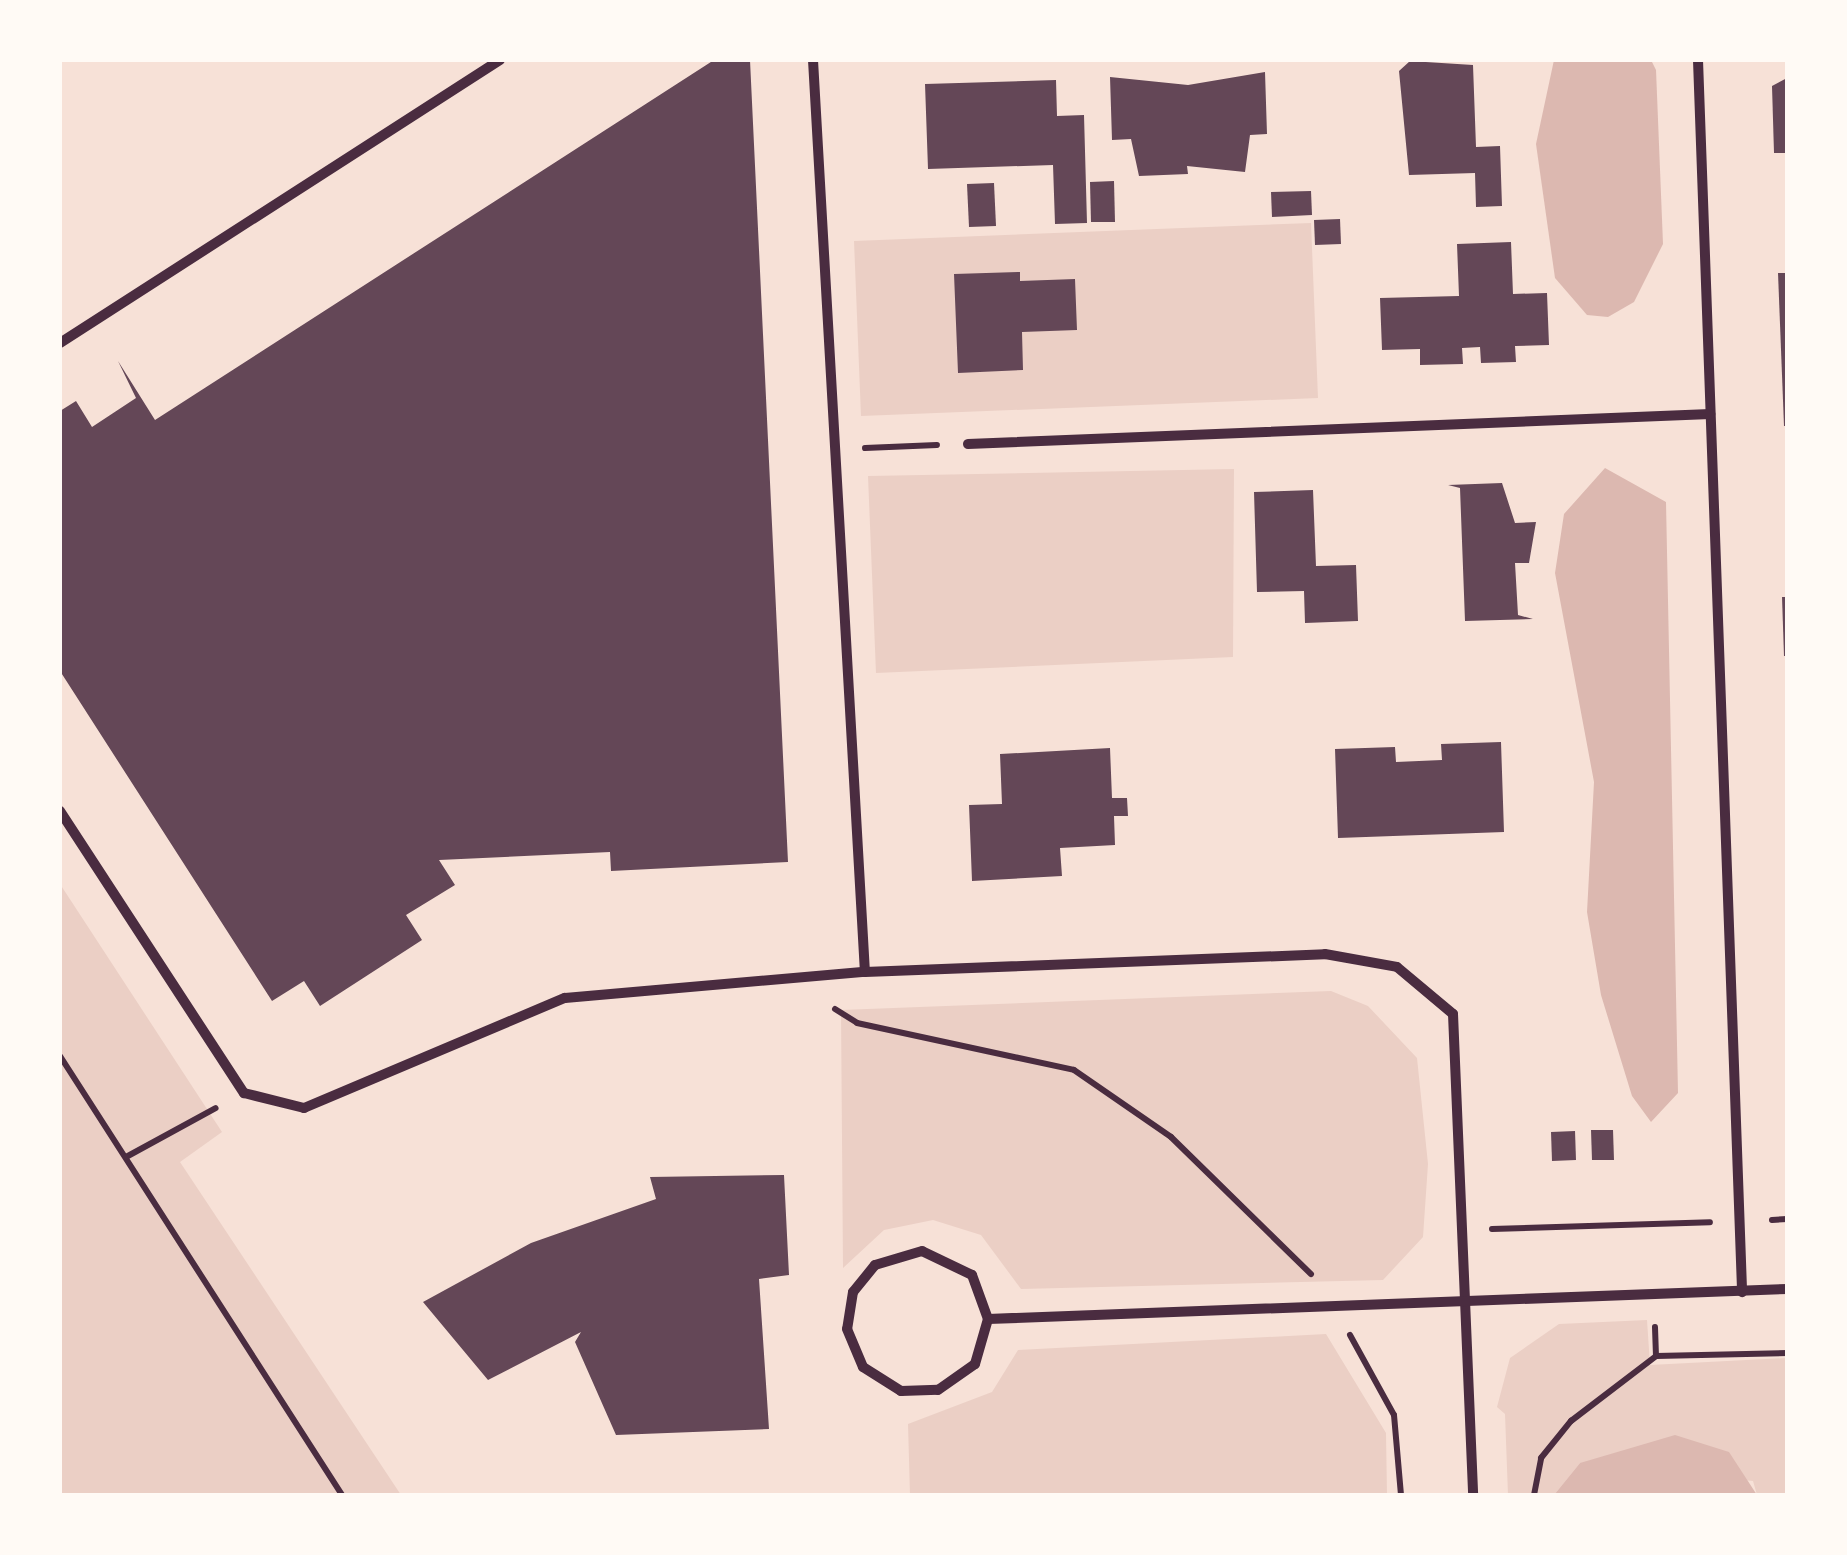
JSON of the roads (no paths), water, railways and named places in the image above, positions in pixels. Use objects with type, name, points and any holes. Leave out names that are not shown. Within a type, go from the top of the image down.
[{"type":"street","points":[[60,343],[500,60]]},
{"type":"street","points":[[813,60],[864,972]]},
{"type":"street","points":[[1698,60],[1742,1292]]},
{"type":"street","points":[[968,444],[1710,414]]},
{"type":"street","points":[[60,812],[244,1093],[304,1108],[566,998],[864,972],[1326,954],[1398,967],[1452,1014],[1473,1495]]},
{"type":"street","points":[[922,1251],[972,1276],[988,1319],[975,1364],[938,1390],[900,1391],[863,1367],[847,1329],[854,1292],[875,1265],[922,1251]]},
{"type":"street","points":[[988,1319],[1787,1289]]}]
